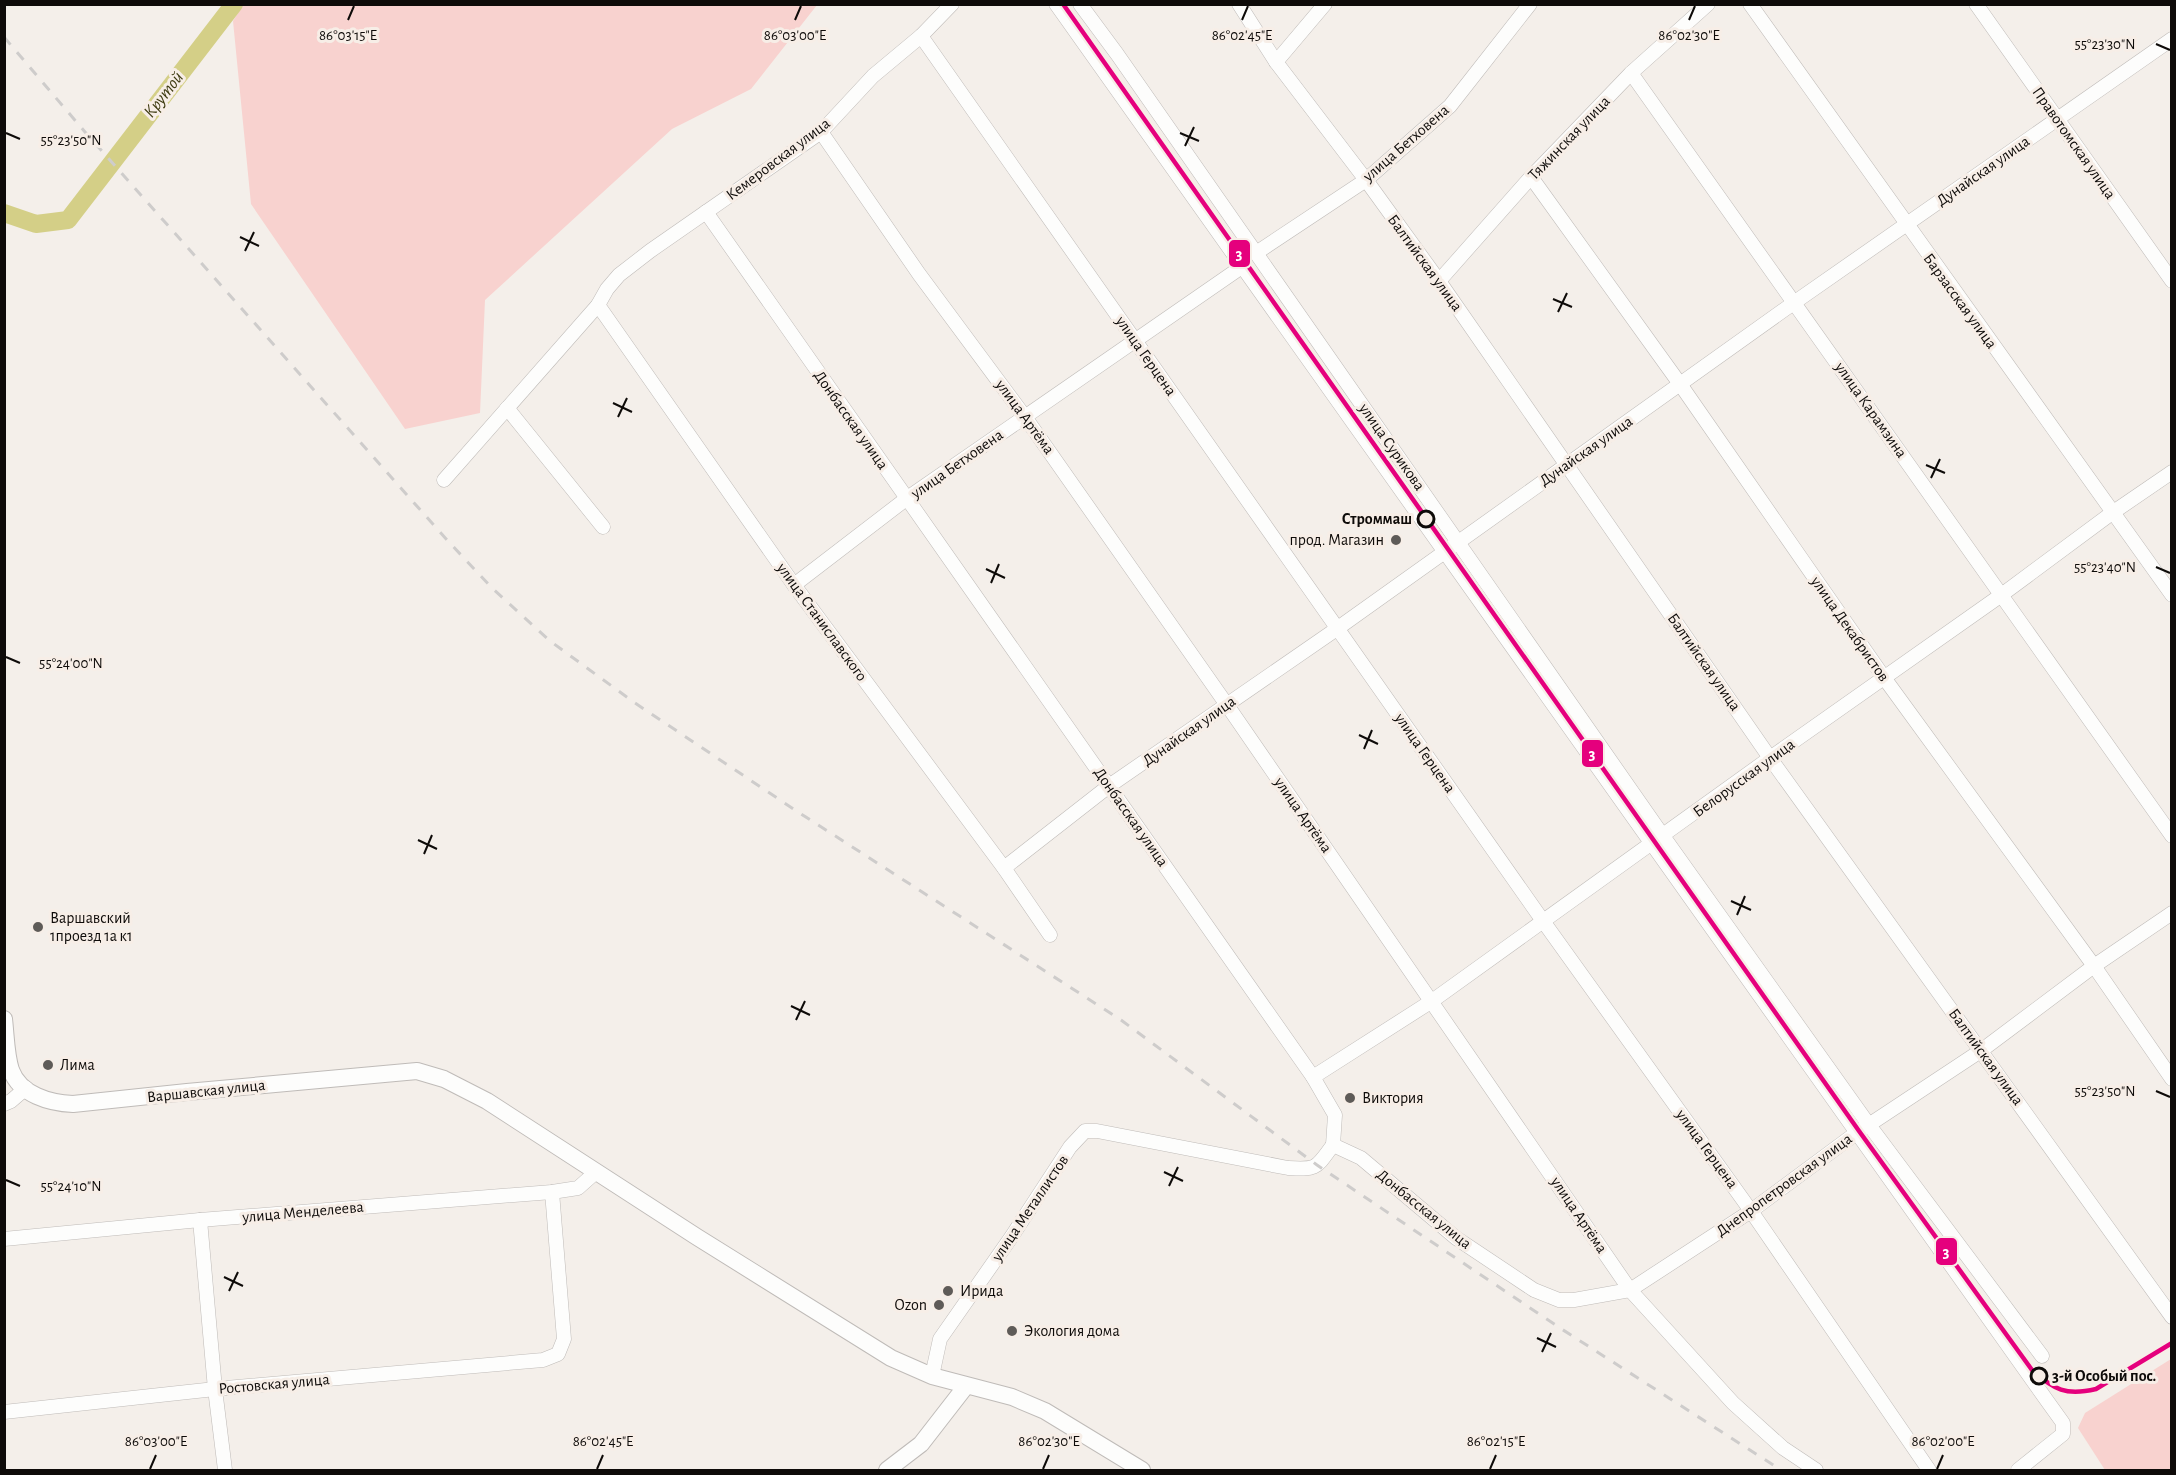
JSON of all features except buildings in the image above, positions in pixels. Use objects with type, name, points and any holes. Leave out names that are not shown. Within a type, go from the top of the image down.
[{"type":"main road","points":[[4,1019],[11,1072],[26,1088]]},
{"type":"main road","name":"Варшавская улица","points":[[26,1088],[38,1098],[73,1104],[417,1071],[444,1079],[468,1090],[596,1172]]},
{"type":"main road","points":[[596,1172],[891,1358],[932,1376],[1012,1397],[1045,1411],[1142,1470]]},
{"type":"main road","points":[[887,1470],[921,1444],[966,1386]]},
{"type":"street","name":"Кемеровская улица","points":[[444,480],[598,305],[607,289],[620,275],[821,132],[873,76],[921,36],[952,4]]},
{"type":"street","name":"улица Сурикова","points":[[1056,4],[1855,1134],[2063,1424],[2063,1434],[2018,1470]]},
{"type":"street","name":"улица Сурикова","points":[[1080,4],[1663,836],[1869,1125],[2042,1356]]},
{"type":"street","name":"Балтийская улица","points":[[1239,4],[1276,62],[1366,180],[1567,464],[1770,758],[2172,1317]]},
{"type":"street","points":[[1276,62],[1325,4]]},
{"type":"street","name":"улица Бетховена","points":[[1256,253],[1366,180],[1450,106],[1530,4]]},
{"type":"street","name":"Тяжинская улица","points":[[1438,281],[1531,177],[1631,73],[1708,4]]},
{"type":"street","name":"Барзасская улица","points":[[1750,4],[2172,596]]},
{"type":"street","name":"Правотомская улица","points":[[1976,4],[2172,281]]},
{"type":"street","name":"улица Герцена","points":[[921,36],[1543,921],[1751,1211],[1929,1470]]},
{"type":"street","name":"Дунайская улица","points":[[1004,868],[1109,786],[1338,628],[1444,550],[1905,224],[2172,39]]},
{"type":"street","name":"улица Карамзина","points":[[1631,73],[1795,302],[2000,597],[2172,836]]},
{"type":"street","name":"улица Артёма","points":[[821,132],[919,274],[1025,417],[1227,705],[1630,1290],[1733,1403],[1784,1448],[1816,1470]]},
{"type":"street","name":"улица Декабристов","points":[[1531,177],[1680,384],[1885,679],[2094,966],[2172,1079]]},
{"type":"street","name":"Донбасская улица","points":[[706,212],[1313,1077],[1335,1115],[1333,1145],[1361,1158],[1456,1238],[1533,1290],[1559,1300],[1574,1300],[1630,1290]]},
{"type":"street","name":"улица Бетховена","points":[[794,585],[906,499],[1243,266]]},
{"type":"street","name":"улица Станиславского","points":[[598,305],[794,585],[1004,868],[1050,935]]},
{"type":"street","points":[[507,408],[603,527]]},
{"type":"street","name":"Белорусская улица","points":[[1313,1077],[1432,1001],[2172,472]]},
{"type":"street","name":"Днепропетровская улица","points":[[1630,1290],[1751,1211],[1855,1134],[1982,1050],[2094,966],[2172,913]]},
{"type":"street","points":[[4,1104],[26,1088]]},
{"type":"street","name":"улица Металлистов","points":[[932,1376],[939,1340],[1012,1236],[1070,1147],[1085,1131],[1097,1131],[1288,1168],[1310,1170],[1333,1145]]},
{"type":"street","name":"улица Менделеева","points":[[4,1239],[200,1220],[552,1192],[578,1188],[596,1172]]},
{"type":"street","name":"Ростовская улица","points":[[4,1412],[215,1389],[543,1360],[558,1354],[564,1339],[552,1192]]},
{"type":"street","points":[[200,1220],[215,1389],[225,1470]]},
{"type":"shaded area","points":[[243,5],[817,5],[751,89],[672,129],[485,300],[480,413],[405,429],[251,204],[233,21]]},
{"type":"shaded area","points":[[2171,1359],[2171,1470],[2105,1470],[2078,1428],[2085,1413]]},
{"type":"waterway","name":"Крутой","points":[[4,213],[36,224],[68,220],[234,4]]},
{"type":"railway","points":[[4,37],[85,132],[447,540],[492,588],[550,641],[635,703],[798,812],[1121,1020],[1317,1165],[1560,1328],[1781,1470]]},
{"type":"transit line","name":"3","points":[[1063,4],[1859,1131],[2032,1370],[2061,1390],[2086,1391],[2096,1389],[2172,1343]]},
{"type":"place","name":"Строммаш","points":[[1426,519]]},
{"type":"place","name":"прод. Магазин","points":[[1396,540]]},
{"type":"place","name":"Варшавский 1проезд 1а к1","points":[[38,927]]},
{"type":"place","name":"Лима","points":[[48,1065]]},
{"type":"place","name":"Виктория","points":[[1350,1098]]},
{"type":"place","name":"Ирида","points":[[948,1291]]},
{"type":"place","name":"Ozon","points":[[939,1305]]},
{"type":"place","name":"Экология дома","points":[[1012,1331]]},
{"type":"place","name":"3-й Особый пос.","points":[[2039,1376]]}]
